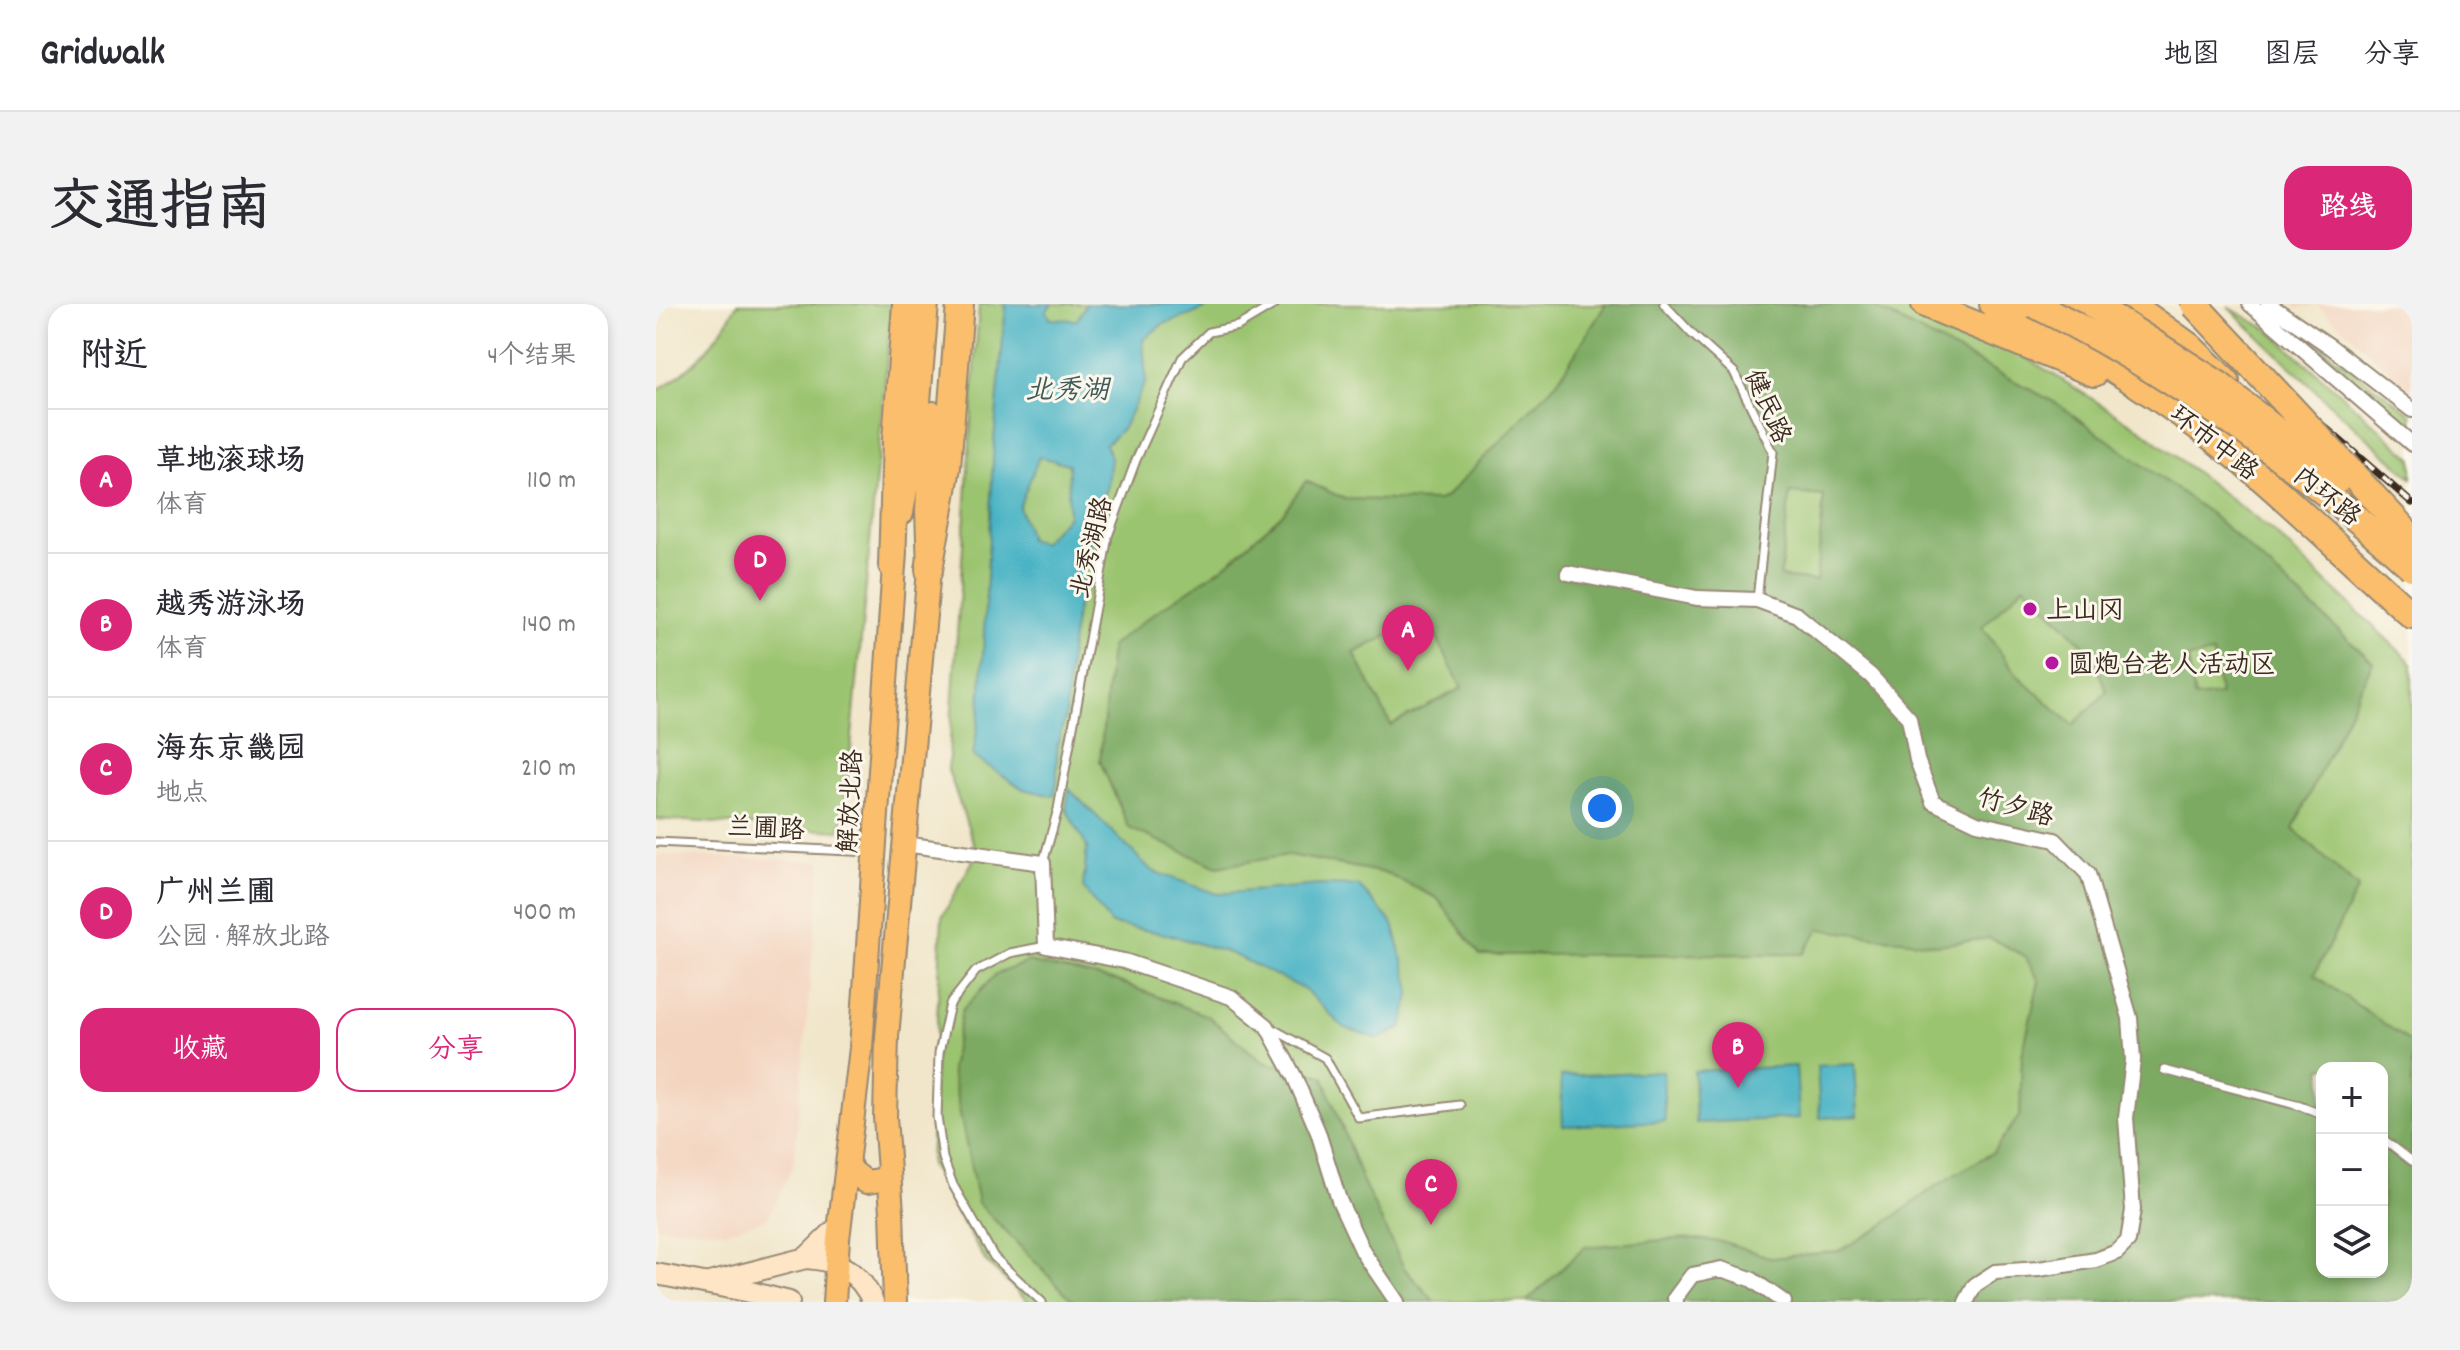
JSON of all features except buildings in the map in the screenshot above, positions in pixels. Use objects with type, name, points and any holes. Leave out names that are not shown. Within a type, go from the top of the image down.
[{"type":"highway","points":[[892,565],[896,440],[906,304]]},
{"type":"highway","points":[[929,570],[947,467],[960,304]]},
{"type":"highway","points":[[1925,304],[2164,403]]},
{"type":"highway","points":[[1953,304],[2111,374],[2164,403]]},
{"type":"highway","name":"环市中路","points":[[1993,304],[2082,351],[2164,403],[2229,450],[2412,615]]},
{"type":"highway","name":"内环路","points":[[2034,304],[2128,354],[2213,407],[2324,490],[2412,567]]},
{"type":"highway","points":[[2071,304],[2193,382],[2273,450]]},
{"type":"highway","name":"内环路","points":[[2092,304],[2189,364],[2269,423],[2412,545]]},
{"type":"highway","name":"环市中路","points":[[2130,304],[2189,346],[2240,398],[2273,450],[2354,512],[2412,580]]},
{"type":"highway","points":[[2194,304],[2412,538]]},
{"type":"highway","points":[[2189,346],[2286,429],[2354,512],[2412,554]]},
{"type":"main road","name":"解放北路","points":[[834,1302],[835,1263],[861,1048],[892,565],[917,426],[927,304]]},
{"type":"main road","points":[[895,1302],[885,1117],[887,1037],[929,570],[927,510],[940,304]]},
{"type":"main road","points":[[848,1162],[852,1171],[866,1182],[881,1180],[888,1173]]},
{"type":"main road","points":[[806,1258],[839,1226]]},
{"type":"main road","points":[[709,1283],[806,1258],[835,1263],[859,1279],[873,1302]]},
{"type":"main road","points":[[656,1274],[789,1302]]},
{"type":"street","points":[[2250,304],[2412,444]]},
{"type":"street","points":[[2268,304],[2331,347],[2412,410]]},
{"type":"street","name":"竹夕路","points":[[1568,573],[1697,598],[1757,600],[1797,615],[1871,676],[1909,718],[1917,760],[1933,802],[1977,823],[2055,840],[2088,874],[2130,1018],[2133,1060],[2126,1118],[2133,1210],[2128,1241],[2117,1252],[2096,1260],[1995,1272],[1975,1285],[1966,1302]]},
{"type":"street","points":[[904,844],[1043,863],[1046,946],[1124,961],[1231,997],[1267,1026],[1294,1076],[1318,1132],[1339,1200],[1363,1252],[1397,1302]]},
{"type":"street","points":[[1676,1302],[1675,1298],[1692,1275],[1721,1269],[1751,1279],[1784,1302]]},
{"type":"lane","name":"北秀湖路","points":[[1043,863],[1058,809],[1108,536],[1136,460],[1182,358],[1209,332],[1238,326],[1275,304]]},
{"type":"lane","name":"健民路","points":[[1664,304],[1734,372],[1773,452],[1757,600]]},
{"type":"lane","name":"兰圃路","points":[[656,842],[874,852]]},
{"type":"lane","points":[[1042,1302],[994,1257],[987,1245],[953,1185],[943,1158],[937,1117],[939,1053],[950,1004],[976,971],[1010,953],[1046,946]]},
{"type":"lane","points":[[1267,1026],[1325,1058],[1359,1118],[1460,1105]]},
{"type":"lane","points":[[2164,1070],[2316,1112]]},
{"type":"lane","points":[[2388,1143],[2412,1161]]},
{"type":"shaded area","points":[[2293,304],[2412,304],[2412,391],[2317,305],[2297,308]]},
{"type":"shaded area","points":[[656,855],[821,861],[794,1163],[768,1218],[726,1231],[656,1226]]},
{"type":"green space","points":[[737,304],[892,304],[845,812],[839,831],[656,819],[656,391],[703,354]]},
{"type":"green space","points":[[979,304],[1916,304],[1997,339],[2140,429],[2273,532],[2412,663],[2412,1302],[1029,1302],[986,1262],[930,1165],[942,917],[977,853],[948,770]]},
{"type":"green space","points":[[1606,304],[1868,304],[2058,404],[2211,514],[2373,662],[2293,829],[2358,888],[2314,975],[2412,1043],[2412,1302],[1526,1302],[1585,1247],[1686,1238],[1724,1242],[1772,1258],[1838,1251],[1879,1228],[1936,1186],[1993,1152],[2020,1115],[2022,1056],[2039,981],[2025,956],[1990,938],[1938,945],[1819,929],[1803,954],[1480,955],[1437,898],[1385,873],[1289,855],[1217,867],[1129,828],[1100,761],[1111,646],[1223,567],[1283,513],[1306,481],[1345,499],[1438,501],[1445,498],[1557,382]],"holes":[[[1790,493],[1824,496],[1816,581],[1780,577]],[[2025,585],[2091,653],[2107,692],[2073,725],[2016,674],[1982,627]],[[1426,617],[1462,688],[1391,725],[1354,653]],[[2213,654],[2220,695],[2195,698],[2188,658]]]},
{"type":"green space","points":[[2228,307],[2269,330],[2412,458],[2412,478],[2335,409]]},
{"type":"green space","points":[[2276,319],[2283,319],[2412,414],[2412,440]]},
{"type":"green space","points":[[1028,962],[1117,981],[1208,1016],[1263,1062],[1323,1076],[1362,1180],[1404,1268],[1435,1302],[1074,1302],[978,1203],[951,1069],[962,1010],[996,974]]},
{"type":"water","name":"北秀湖","points":[[1006,304],[1052,304],[1046,311],[1051,319],[1077,320],[1086,304],[1214,304],[1163,324],[1143,340],[1146,381],[1123,428],[1106,444],[1111,458],[1108,486],[1096,517],[1082,577],[1070,651],[1066,713],[1057,747],[1054,796],[1023,789],[973,756],[980,711],[994,440]],"holes":[[[1039,457],[1069,464],[1068,516],[1042,543],[1029,539],[1019,507]]]},
{"type":"water","points":[[1069,789],[1152,871],[1217,894],[1320,885],[1359,886],[1393,924],[1411,990],[1402,1028],[1378,1039],[1343,1027],[1304,989],[1232,954],[1171,935],[1111,924],[1083,888],[1087,847],[1066,809]]},
{"type":"water","points":[[1855,1064],[1858,1116],[1820,1118],[1817,1066]]},
{"type":"water","points":[[1796,1066],[1799,1118],[1696,1123],[1694,1071]]},
{"type":"water","points":[[1663,1071],[1665,1121],[1563,1126],[1561,1076]]},
{"type":"railway","points":[[2184,304],[2412,503]]},
{"type":"railway","points":[[2203,304],[2244,341]]},
{"type":"place","name":"广州兰圃","points":[[760,601]]},
{"type":"place","name":"上山冈","points":[[2030,609]]},
{"type":"place","name":"圆炮台老人活动区","points":[[2052,663]]},
{"type":"place","name":"草地滚球场","points":[[1408,671]]},
{"type":"place","name":"越秀游泳场","points":[[1738,1088]]},
{"type":"place","name":"海东京畿园","points":[[1431,1225]]}]
